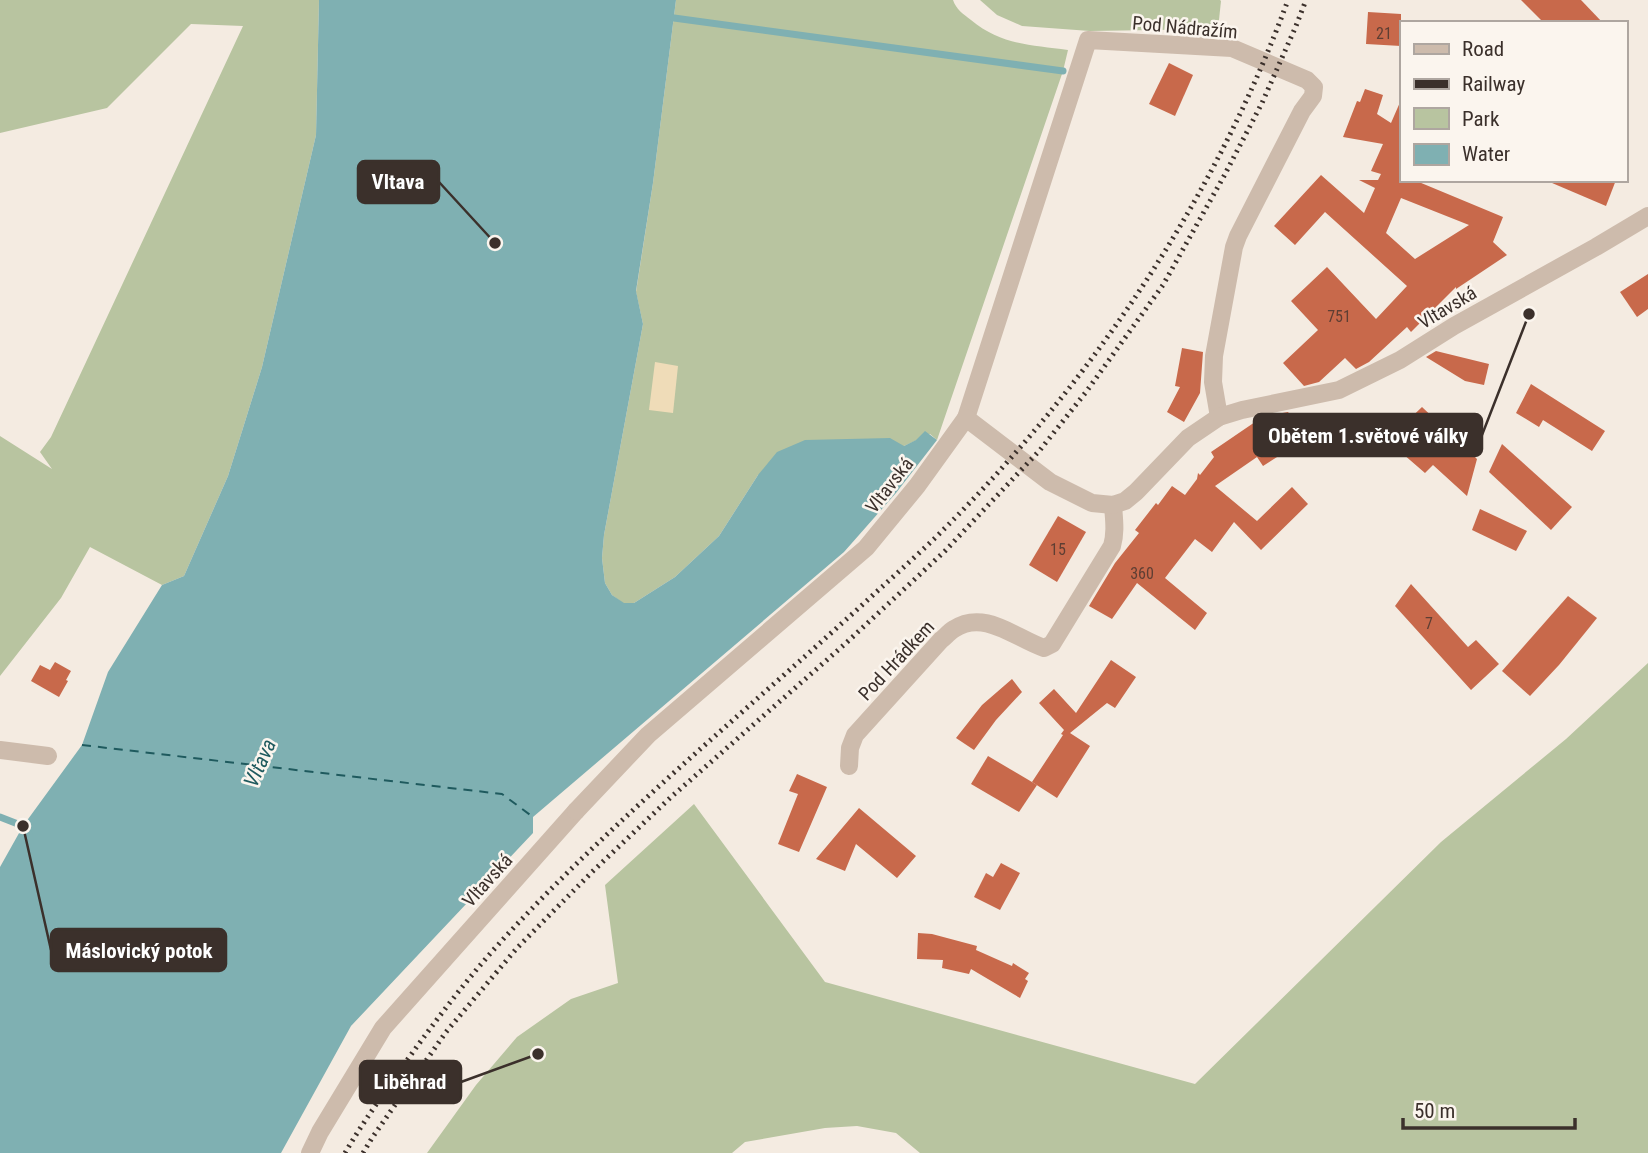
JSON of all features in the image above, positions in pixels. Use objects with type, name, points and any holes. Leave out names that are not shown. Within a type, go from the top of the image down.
[{"type":"street","name":"Pod Nádražím","points":[[966,418],[1088,40],[1232,48],[1307,80],[1314,88],[1236,242],[1214,356],[1213,382],[1219,417]]},
{"type":"street","name":"Vltavská","points":[[1113,505],[1125,501],[1136,492],[1188,438],[1219,417],[1339,390],[1401,360],[1454,326],[1648,216]]},
{"type":"street","name":"Vltavská","points":[[310,1153],[383,1028],[576,811],[648,735],[866,548],[917,486],[966,418]]},
{"type":"street","points":[[966,418],[1050,482],[1092,503],[1113,505]]},
{"type":"street","name":"Pod Hrádkem","points":[[849,766],[850,748],[855,735],[954,628],[975,621],[1000,627],[1044,648],[1052,645],[1112,546],[1115,536],[1113,505]]},
{"type":"street","points":[[0,750],[48,756]]},
{"type":"green space","points":[[0,0],[319,0],[316,135],[262,367],[228,476],[184,576],[162,585],[90,547],[61,598],[0,676],[0,436],[52,469],[40,452],[51,437],[243,26],[191,24],[107,108],[0,133]]},
{"type":"green space","points":[[676,0],[953,0],[963,13],[994,35],[1017,43],[1068,50],[937,440],[930,434],[904,446],[758,475],[719,536],[675,577],[634,603],[624,604],[612,595],[605,583],[602,558],[643,324],[636,292]]},
{"type":"green space","points":[[980,0],[1221,1],[1218,29],[1090,31],[1022,26],[997,15]]},
{"type":"green space","points":[[1648,663],[1648,1153],[920,1153],[896,1133],[857,1126],[825,1128],[745,1142],[732,1153],[427,1153],[476,1085],[517,1037],[571,999],[618,983],[605,885],[694,804],[825,982],[1195,1084],[1441,842],[1566,739]]},
{"type":"sand","points":[[655,362],[678,366],[673,413],[649,410]]},
{"type":"water","points":[[319,0],[676,0],[653,183],[636,291],[643,324],[604,535],[602,558],[605,583],[612,595],[624,603],[634,603],[675,577],[719,536],[758,475],[777,452],[805,440],[890,438],[904,446],[925,431],[937,440],[896,493],[844,552],[533,817],[533,833],[351,1026],[281,1153],[0,1153],[0,867],[23,826],[82,745],[108,672],[162,585],[184,576],[228,476],[262,367],[316,135]]},
{"type":"building","points":[[1521,0],[1581,0],[1601,21],[1542,21]]},
{"type":"building","points":[[1368,12],[1401,14],[1400,46],[1366,44]]},
{"type":"building","points":[[1169,63],[1193,75],[1175,116],[1149,104]]},
{"type":"building","points":[[1365,89],[1383,95],[1377,114],[1391,123],[1400,102],[1400,182],[1419,182],[1503,217],[1493,242],[1507,255],[1456,287],[1411,332],[1407,327],[1369,362],[1356,369],[1345,358],[1319,382],[1304,386],[1283,363],[1318,330],[1291,301],[1327,267],[1376,319],[1407,286],[1325,212],[1295,245],[1274,226],[1321,175],[1364,213],[1375,188],[1359,180],[1378,180],[1381,174],[1371,171],[1383,144],[1343,137],[1357,101],[1360,102]],"holes":[[[1401,198],[1469,225],[1415,259],[1386,233]]]},
{"type":"building","points":[[1550,182],[1615,182],[1606,206]]},
{"type":"building","points":[[1648,274],[1648,309],[1637,317],[1620,292]]},
{"type":"building","points":[[1182,348],[1203,352],[1200,393],[1184,422],[1167,412],[1180,387],[1175,386]]},
{"type":"building","points":[[1436,351],[1489,364],[1484,385],[1465,381],[1426,357]]},
{"type":"building","points":[[1531,384],[1605,431],[1592,451],[1543,420],[1539,427],[1516,413]]},
{"type":"building","points":[[1422,407],[1477,459],[1467,496],[1433,465],[1425,473],[1403,454],[1411,444],[1397,431]]},
{"type":"building","points":[[1288,412],[1307,438],[1263,466],[1257,457],[1215,486],[1257,521],[1292,487],[1308,504],[1261,550],[1234,522],[1212,552],[1195,539],[1165,578],[1207,613],[1195,630],[1137,583],[1112,619],[1089,606],[1115,563],[1139,533],[1135,530],[1172,486],[1185,495],[1197,479],[1198,473],[1200,475],[1214,457],[1211,452],[1255,422],[1257,425],[1277,414]]},
{"type":"building","points":[[1502,444],[1572,507],[1551,530],[1489,472]]},
{"type":"building","points":[[1480,509],[1527,531],[1516,551],[1472,530]]},
{"type":"building","points":[[1058,516],[1086,532],[1057,582],[1029,565]]},
{"type":"building","points":[[1411,584],[1468,647],[1476,640],[1499,664],[1471,690],[1395,606]]},
{"type":"building","points":[[1568,596],[1597,618],[1530,696],[1502,671]]},
{"type":"building","points":[[1111,660],[1136,677],[1115,708],[1107,703],[1070,733],[1090,746],[1057,798],[1032,782],[1064,730],[1039,703],[1054,689],[1076,713]]},
{"type":"building","points":[[55,662],[71,671],[59,697],[31,681],[40,665],[50,670]]},
{"type":"building","points":[[1012,679],[1022,692],[996,720],[974,750],[956,738],[982,705]]},
{"type":"building","points":[[988,756],[1037,785],[1019,812],[971,784]]},
{"type":"building","points":[[797,774],[827,787],[799,852],[778,844],[798,794],[789,791]]},
{"type":"building","points":[[859,808],[916,856],[897,878],[856,844],[845,871],[816,859]]},
{"type":"building","points":[[1001,863],[1020,873],[1000,910],[974,897],[986,873],[993,877]]},
{"type":"building","points":[[918,933],[977,946],[976,950],[1012,966],[1013,963],[1029,973],[1020,998],[971,969],[969,974],[942,968],[943,960],[917,959]]},
{"type":"waterway","points":[[674,18],[1063,71]]},
{"type":"waterway","points":[[0,817],[23,826],[29,833]]},
{"type":"ferry route","points":[[82,745],[502,794],[533,817]]},
{"type":"railway","points":[[345,1153],[435,1022],[507,935],[640,804],[934,539],[990,481],[1043,420],[1094,356],[1141,289],[1184,220],[1258,75],[1288,0]]},
{"type":"railway","points":[[363,1153],[446,1032],[517,948],[670,798],[845,644],[945,551],[1040,450],[1086,392],[1163,285],[1262,103],[1306,0]]},
{"type":"place","name":"Vltava","points":[[495,243]]},
{"type":"place","name":"Obětem 1.světové války","points":[[1529,314]]},
{"type":"place","name":"Máslovický potok","points":[[23,826]]},
{"type":"place","name":"Liběhrad","points":[[538,1054]]}]
